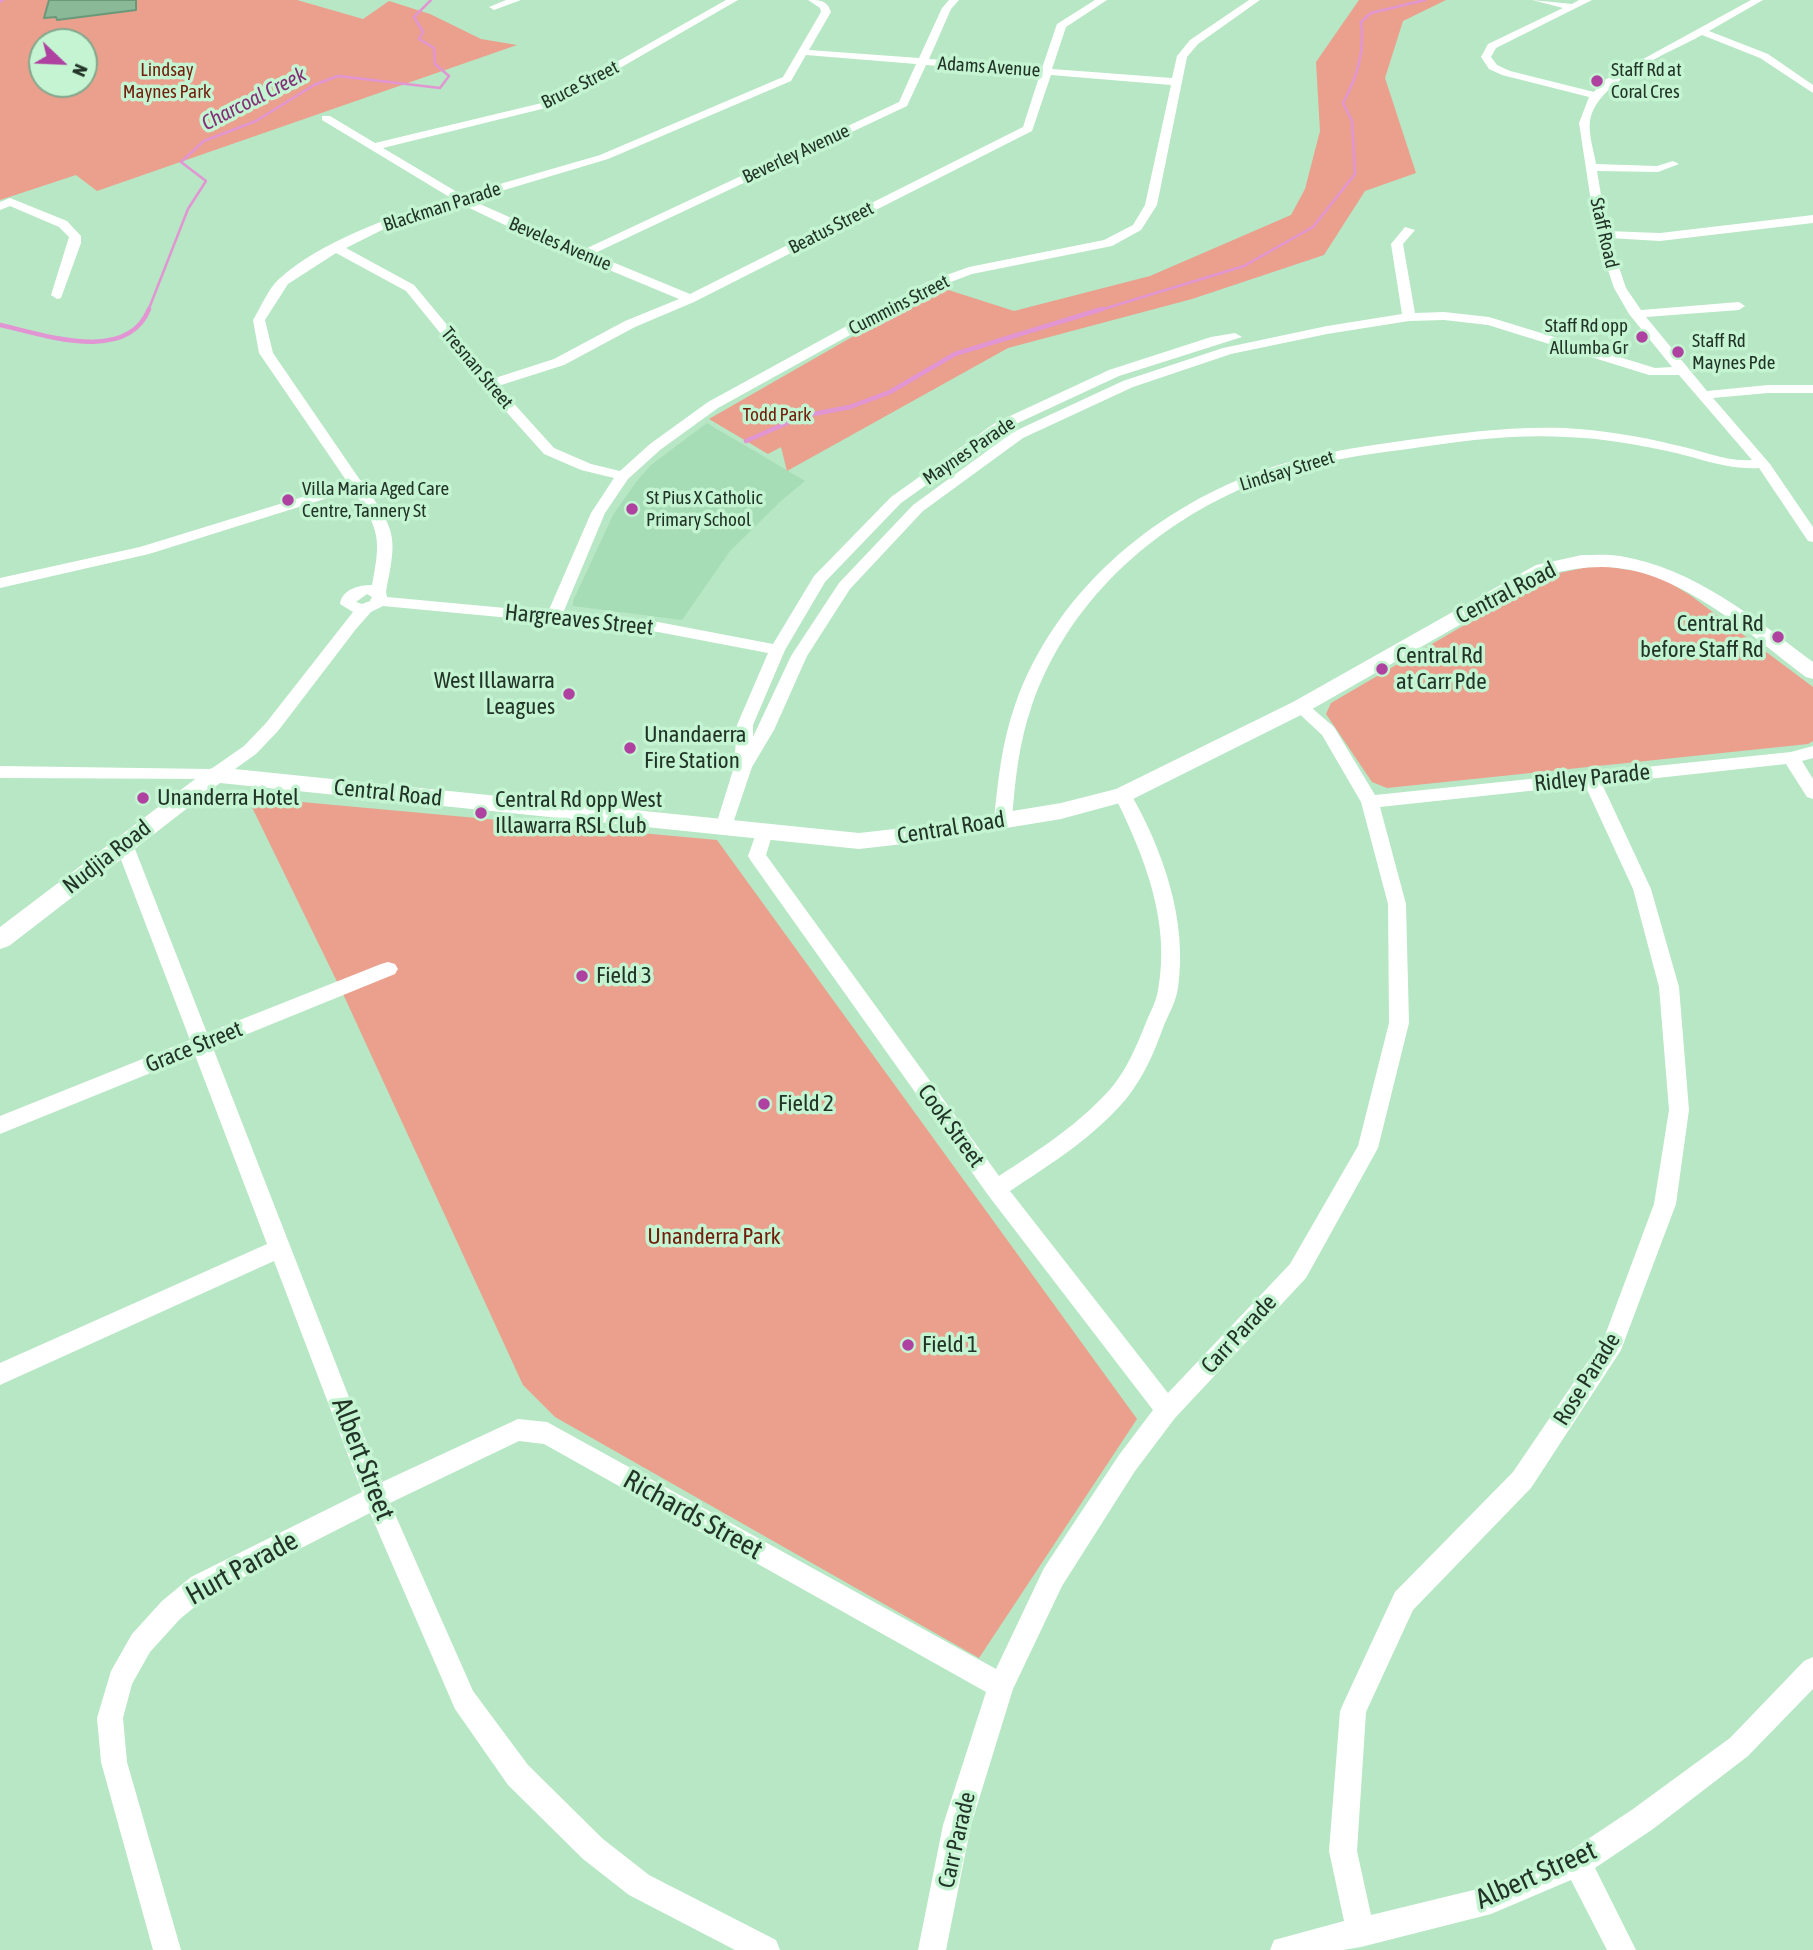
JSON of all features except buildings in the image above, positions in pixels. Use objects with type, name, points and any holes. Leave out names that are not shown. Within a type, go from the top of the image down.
[{"type":"main road","name":"Central Road","points":[[215,775],[251,776],[859,841],[921,834],[1081,807],[1123,795],[1300,707],[1543,569],[1561,563],[1595,558],[1635,564],[1680,580],[1813,672]]},
{"type":"main road","name":"Nudjia Road","points":[[0,940],[215,775]]},
{"type":"street","points":[[494,7],[516,0]]},
{"type":"street","name":"Bruce Street","points":[[373,147],[550,104],[733,0]]},
{"type":"street","name":"Blackman Parade","points":[[374,594],[387,548],[380,519],[359,484],[266,353],[259,322],[278,286],[336,248],[396,218],[604,157],[787,79],[826,12],[824,6],[813,0]]},
{"type":"street","name":"Beverley Avenue","points":[[584,254],[903,104],[947,8],[954,0]]},
{"type":"street","name":"Beatus Street","points":[[489,384],[559,362],[630,324],[690,299],[1022,133],[1030,125],[1063,24],[1102,0]]},
{"type":"street","name":"Cummins Street","points":[[554,616],[598,513],[623,476],[655,446],[713,405],[931,285],[969,271],[1108,243],[1137,227],[1151,205],[1182,56],[1194,42],[1255,0]]},
{"type":"street","points":[[1537,0],[1574,7]]},
{"type":"street","points":[[1587,0],[1492,46],[1486,57],[1493,67],[1506,74],[1594,94],[1617,76],[1758,0]]},
{"type":"street","points":[[1700,31],[1764,56],[1813,90]]},
{"type":"street","name":"Adams Avenue","points":[[802,52],[1177,82]]},
{"type":"street","name":"Staff Road","points":[[1594,94],[1584,123],[1602,234],[1611,267],[1635,314],[1763,464],[1813,538]]},
{"type":"street","name":"Beveles Avenue","points":[[326,118],[460,199],[690,299]]},
{"type":"street","points":[[1590,167],[1658,169],[1673,164]]},
{"type":"street","points":[[5,204],[63,224],[75,236],[57,295]]},
{"type":"street","points":[[1602,234],[1684,236],[1813,219]]},
{"type":"street","points":[[1409,230],[1397,244],[1409,317]]},
{"type":"street","name":"Tresnan Street","points":[[336,248],[407,285],[549,451],[586,467],[623,476]]},
{"type":"street","points":[[1635,314],[1739,306]]},
{"type":"street","name":"Maynes Parade","points":[[724,828],[743,766],[745,725],[777,650],[820,579],[896,500],[1000,426],[1114,373],[1216,340],[1320,322],[1444,316],[1489,321],[1654,372],[1684,371]]},
{"type":"street","name":"Maynes Parade","points":[[743,766],[766,730],[799,656],[844,586],[918,508],[1018,435],[1128,384],[1228,351],[1388,319]]},
{"type":"street","points":[[1704,395],[1768,389],[1813,389]]},
{"type":"street","name":"Lindsay Street","points":[[1003,819],[1003,790],[1009,750],[1022,702],[1041,659],[1061,627],[1117,562],[1152,533],[1200,502],[1261,476],[1313,460],[1355,451],[1475,435],[1551,432],[1586,434],[1676,449],[1734,465],[1763,464]]},
{"type":"street","points":[[0,583],[144,551],[359,484]]},
{"type":"street","points":[[215,775],[250,750],[272,727],[312,678],[356,614],[374,594]]},
{"type":"street","name":"Hargreaves Street","points":[[374,594],[658,627],[777,650]]},
{"type":"street","name":"Carr Parade","points":[[932,1950],[957,1825],[1001,1686],[1053,1577],[1127,1463],[1167,1410],[1297,1271],[1368,1147],[1399,1023],[1397,904],[1370,802],[1328,731],[1300,707]]},
{"type":"street","name":"Ridley Parade","points":[[1370,802],[1791,758],[1813,752]]},
{"type":"street","points":[[1791,758],[1813,793]]},
{"type":"street","name":"Central Road","points":[[0,772],[215,775]]},
{"type":"street","name":"Rose Parade","points":[[1361,1933],[1343,1850],[1353,1711],[1404,1601],[1522,1480],[1613,1343],[1665,1204],[1679,1110],[1669,987],[1642,889],[1591,779]]},
{"type":"street","points":[[996,1189],[1057,1149],[1118,1094],[1145,1054],[1168,990],[1170,938],[1164,903],[1141,829],[1123,795]]},
{"type":"street","name":"Cook Street","points":[[764,832],[757,856],[996,1189],[1167,1410]]},
{"type":"street","name":"Albert Street","points":[[124,844],[378,1496],[394,1544],[464,1700],[518,1775],[593,1849],[639,1885],[766,1950]]},
{"type":"street","name":"Grace Street","points":[[0,1125],[388,969]]},
{"type":"street","points":[[0,1374],[280,1248]]},
{"type":"street","name":"Richards Street","points":[[378,1496],[519,1430],[547,1433],[1001,1686]]},
{"type":"street","name":"Hurt Parade","points":[[167,1950],[114,1762],[110,1718],[120,1680],[141,1643],[171,1610],[200,1586],[378,1496]]},
{"type":"street","name":"Albert Street","points":[[1284,1950],[1491,1900],[1577,1863],[1643,1819],[1739,1747],[1813,1670]]},
{"type":"street","points":[[1577,1863],[1622,1950]]},
{"type":"shaded area","points":[[707,423],[805,481],[730,551],[682,620],[573,606],[613,515],[636,482],[651,465]]},
{"type":"green space","name":"Lindsay Maynes Park","points":[[0,0],[297,0],[363,19],[389,1],[430,14],[481,39],[517,45],[97,191],[76,175],[0,200]]},
{"type":"green space","name":"Todd Park","points":[[1359,0],[1446,0],[1403,21],[1385,78],[1416,173],[1365,191],[1324,255],[1192,299],[1008,348],[787,471],[781,447],[768,454],[709,419],[939,287],[1014,311],[1150,276],[1291,215],[1305,189],[1320,131],[1316,62]]},
{"type":"green space","points":[[1597,565],[1655,574],[1690,595],[1813,687],[1813,741],[1808,744],[1387,788],[1372,782],[1326,714],[1331,703],[1550,575]]},
{"type":"green space","name":"Unanderra Park","points":[[247,797],[717,840],[1137,1419],[979,1658],[555,1417],[523,1385],[344,996]]},
{"type":"waterway","name":"Charcoal Creek","points":[[148,310],[188,209],[206,181],[181,162],[204,141],[256,121],[314,85],[338,76],[440,88],[449,76],[435,64],[434,48],[419,39],[423,32],[414,17],[431,0]]},
{"type":"waterway","points":[[1097,311],[1244,266],[1313,227],[1355,174],[1352,121],[1343,103],[1359,64],[1361,22],[1371,13],[1425,0]]},
{"type":"waterway","points":[[746,441],[803,416],[850,407],[890,392],[955,354],[1102,309]]},
{"type":"waterway","name":"Charcoal Creek","points":[[0,325],[60,339],[103,341],[122,336],[138,326],[148,310]]},
{"type":"place","name":"Staff Rd at Coral Cres","points":[[1597,81]]},
{"type":"place","name":"Staff Rd opp Allumba Gr","points":[[1642,337]]},
{"type":"place","name":"Staff Rd Maynes Pde","points":[[1678,352]]},
{"type":"place","name":"Villa Maria Aged Care Centre, Tannery St","points":[[288,500]]},
{"type":"place","name":"St Pius X Catholic Primary School","points":[[632,509]]},
{"type":"place","name":"Central Rd before Staff Rd","points":[[1778,637]]},
{"type":"place","name":"Central Rd at Carr Pde","points":[[1382,669]]},
{"type":"place","name":"West Illawarra Leagues","points":[[569,694]]},
{"type":"place","name":"Unandaerra Fire Station","points":[[630,748]]},
{"type":"place","name":"Unanderra Hotel","points":[[143,798]]},
{"type":"place","name":"Central Rd opp West Illawarra RSL Club","points":[[481,813]]},
{"type":"place","name":"Field 3","points":[[582,976]]},
{"type":"place","name":"Field 2","points":[[764,1104]]},
{"type":"place","name":"Field 1","points":[[908,1345]]}]
